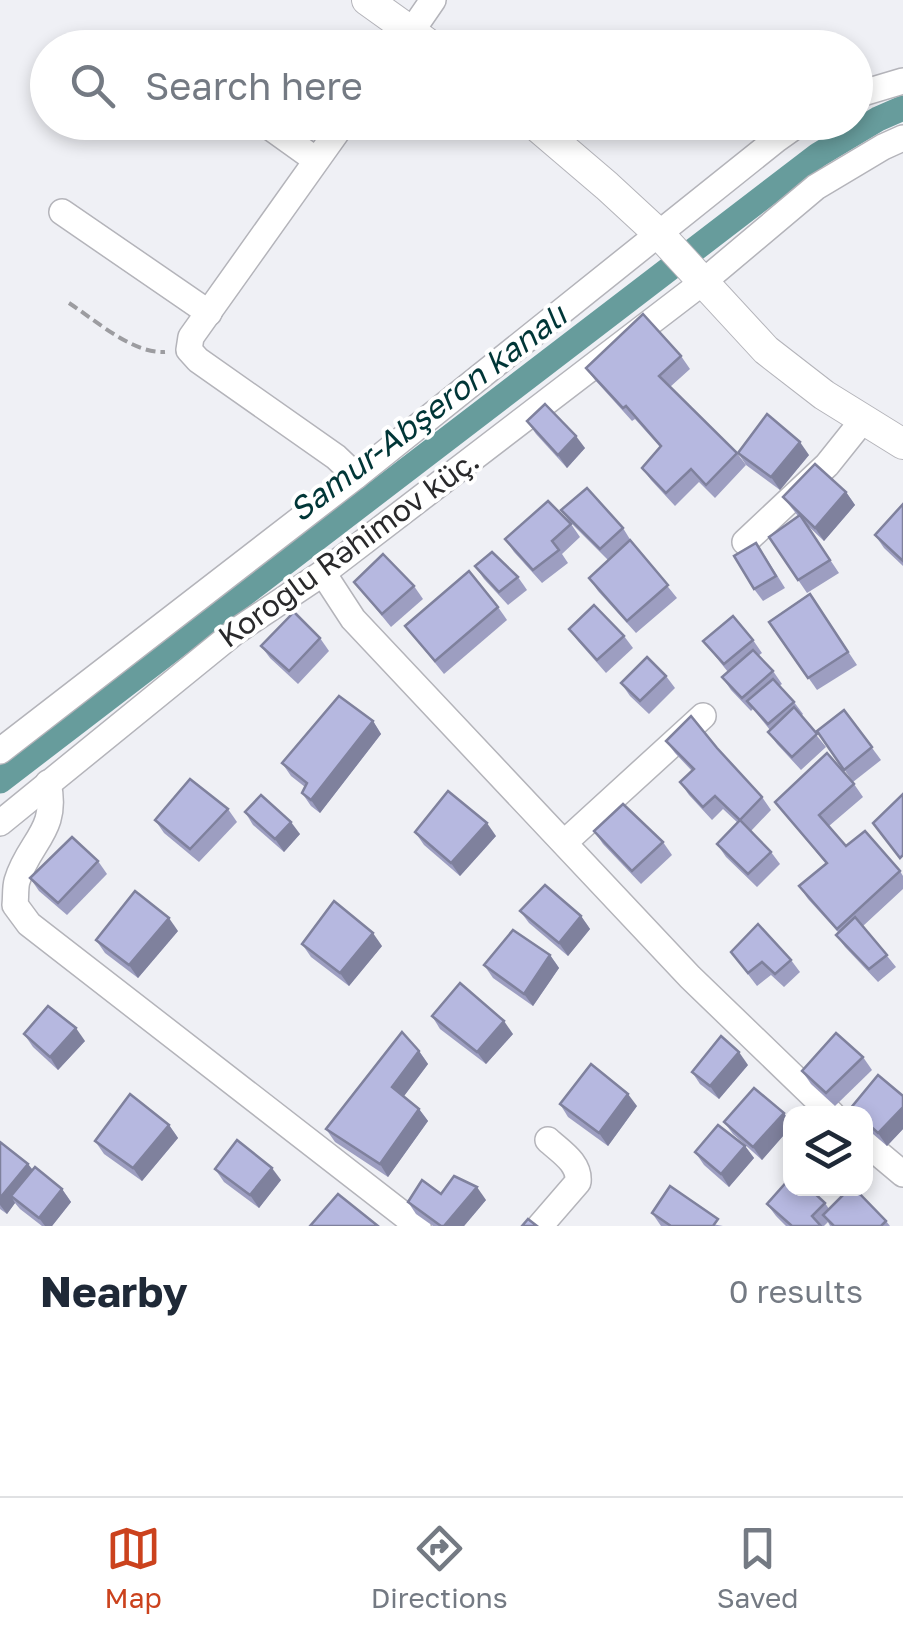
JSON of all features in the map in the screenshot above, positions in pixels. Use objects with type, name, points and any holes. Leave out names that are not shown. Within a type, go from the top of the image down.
[{"type":"street","points":[[367,0],[401,30]]},
{"type":"street","points":[[420,30],[433,0]]},
{"type":"street","points":[[873,91],[903,81]]},
{"type":"street","name":"Koroğlu Rəhimov küç.","points":[[0,824],[234,632],[323,573],[703,282],[816,188],[903,138]]},
{"type":"street","points":[[288,140],[316,160]]},
{"type":"street","points":[[331,140],[190,336],[190,350],[198,360],[336,456],[356,476]]},
{"type":"street","points":[[553,140],[658,234],[766,350],[824,395],[903,444]]},
{"type":"street","name":"Koroğlu Rəhimov küç.","points":[[0,751],[356,476],[775,140]]},
{"type":"street","points":[[62,212],[209,312]]},
{"type":"street","points":[[745,542],[827,466],[862,420]]},
{"type":"street","points":[[323,573],[353,619],[690,977],[824,1106]]},
{"type":"street","points":[[564,842],[702,716]]},
{"type":"street","points":[[48,784],[52,802],[47,827],[17,882],[15,905],[30,924],[418,1226]]},
{"type":"street","points":[[540,1226],[578,1182],[579,1172],[548,1140]]},
{"type":"street","points":[[873,1149],[903,1174]]},
{"type":"path","points":[[69,303],[138,348],[153,352],[190,350]]},
{"type":"building","points":[[643,314],[681,356],[659,376],[737,453],[706,485],[691,469],[666,493],[642,468],[661,446],[586,368]]},
{"type":"building","points":[[545,404],[576,436],[558,455],[527,421]]},
{"type":"building","points":[[767,414],[800,442],[771,477],[738,453]]},
{"type":"building","points":[[815,464],[846,492],[815,528],[783,497]]},
{"type":"building","points":[[587,488],[623,528],[600,549],[561,510]]},
{"type":"building","points":[[548,501],[571,524],[552,541],[559,550],[533,570],[505,539]]},
{"type":"building","points":[[903,504],[903,561],[875,535]]},
{"type":"building","points":[[800,515],[830,560],[798,580],[769,537]]},
{"type":"building","points":[[630,540],[668,585],[627,621],[589,578]]},
{"type":"building","points":[[756,543],[776,576],[754,589],[734,556]]},
{"type":"building","points":[[492,552],[518,577],[499,592],[475,566]]},
{"type":"building","points":[[383,554],[414,586],[382,614],[354,582]]},
{"type":"building","points":[[469,571],[498,607],[435,661],[405,626]]},
{"type":"building","points":[[810,594],[848,652],[808,678],[769,622]]},
{"type":"building","points":[[594,605],[624,636],[597,660],[569,629]]},
{"type":"building","points":[[294,612],[320,638],[289,671],[261,646]]},
{"type":"building","points":[[733,616],[753,640],[724,664],[703,641]]},
{"type":"building","points":[[753,650],[773,671],[742,698],[722,677]]},
{"type":"building","points":[[647,657],[666,676],[640,701],[621,683]]},
{"type":"building","points":[[773,679],[794,702],[768,724],[747,701]]},
{"type":"building","points":[[339,696],[373,721],[311,800],[302,793],[307,783],[282,763]]},
{"type":"building","points":[[794,707],[817,734],[792,757],[768,732]]},
{"type":"building","points":[[844,710],[872,747],[844,770],[817,731]]},
{"type":"building","points":[[691,716],[762,797],[740,820],[715,796],[703,807],[680,782],[694,769],[666,741]]},
{"type":"building","points":[[827,753],[854,784],[819,815],[846,846],[865,831],[900,871],[837,929],[799,886],[827,863],[775,802]]},
{"type":"building","points":[[190,779],[228,809],[190,849],[155,820]]},
{"type":"building","points":[[448,791],[487,823],[451,863],[415,832]]},
{"type":"building","points":[[903,794],[903,855],[900,858],[873,823]]},
{"type":"building","points":[[261,795],[291,822],[275,839],[245,812]]},
{"type":"building","points":[[623,804],[663,842],[632,871],[594,831]]},
{"type":"building","points":[[740,820],[771,852],[748,874],[717,844]]},
{"type":"building","points":[[72,837],[98,861],[58,903],[30,878]]},
{"type":"building","points":[[545,885],[581,916],[559,943],[520,911]]},
{"type":"building","points":[[135,891],[169,918],[129,965],[96,940]]},
{"type":"building","points":[[334,901],[373,933],[340,973],[302,944]]},
{"type":"building","points":[[855,917],[887,955],[869,969],[836,935]]},
{"type":"building","points":[[758,924],[791,960],[775,974],[762,962],[748,973],[731,952]]},
{"type":"building","points":[[513,930],[550,955],[524,994],[484,965]]},
{"type":"building","points":[[460,983],[504,1021],[477,1052],[432,1016]]},
{"type":"building","points":[[48,1006],[76,1028],[50,1057],[24,1034]]},
{"type":"building","points":[[402,1032],[419,1051],[392,1087],[419,1109],[380,1164],[326,1129]]},
{"type":"building","points":[[836,1033],[863,1057],[826,1093],[802,1071]]},
{"type":"building","points":[[721,1036],[739,1052],[710,1086],[692,1072]]},
{"type":"building","points":[[591,1064],[628,1094],[599,1133],[560,1104]]},
{"type":"building","points":[[878,1075],[903,1096],[903,1107],[878,1133],[873,1128],[873,1106],[852,1106]]},
{"type":"building","points":[[754,1088],[783,1112],[753,1147],[724,1122]]},
{"type":"building","points":[[130,1094],[169,1125],[133,1168],[95,1141]]},
{"type":"building","points":[[718,1125],[745,1146],[721,1174],[695,1152]]},
{"type":"building","points":[[237,1140],[272,1168],[250,1195],[215,1169]]},
{"type":"building","points":[[0,1142],[28,1164],[0,1198]]},
{"type":"building","points":[[35,1167],[62,1189],[39,1218],[11,1196]]},
{"type":"building","points":[[454,1176],[477,1187],[444,1226],[408,1202],[422,1180],[441,1194]]},
{"type":"building","points":[[670,1186],[718,1219],[713,1226],[671,1226],[652,1213]]},
{"type":"building","points":[[783,1186],[783,1196],[818,1196],[825,1203],[812,1216],[821,1226],[792,1226],[767,1204]]},
{"type":"building","points":[[338,1194],[378,1226],[310,1226]]},
{"type":"building","points":[[842,1196],[862,1196],[886,1221],[881,1226],[834,1226],[823,1215]]},
{"type":"waterway","name":"Samur-Abşeron kanalı","points":[[873,122],[903,108]]},
{"type":"waterway","name":"Samur-Abşeron kanalı","points":[[0,781],[818,155],[843,140]]}]
